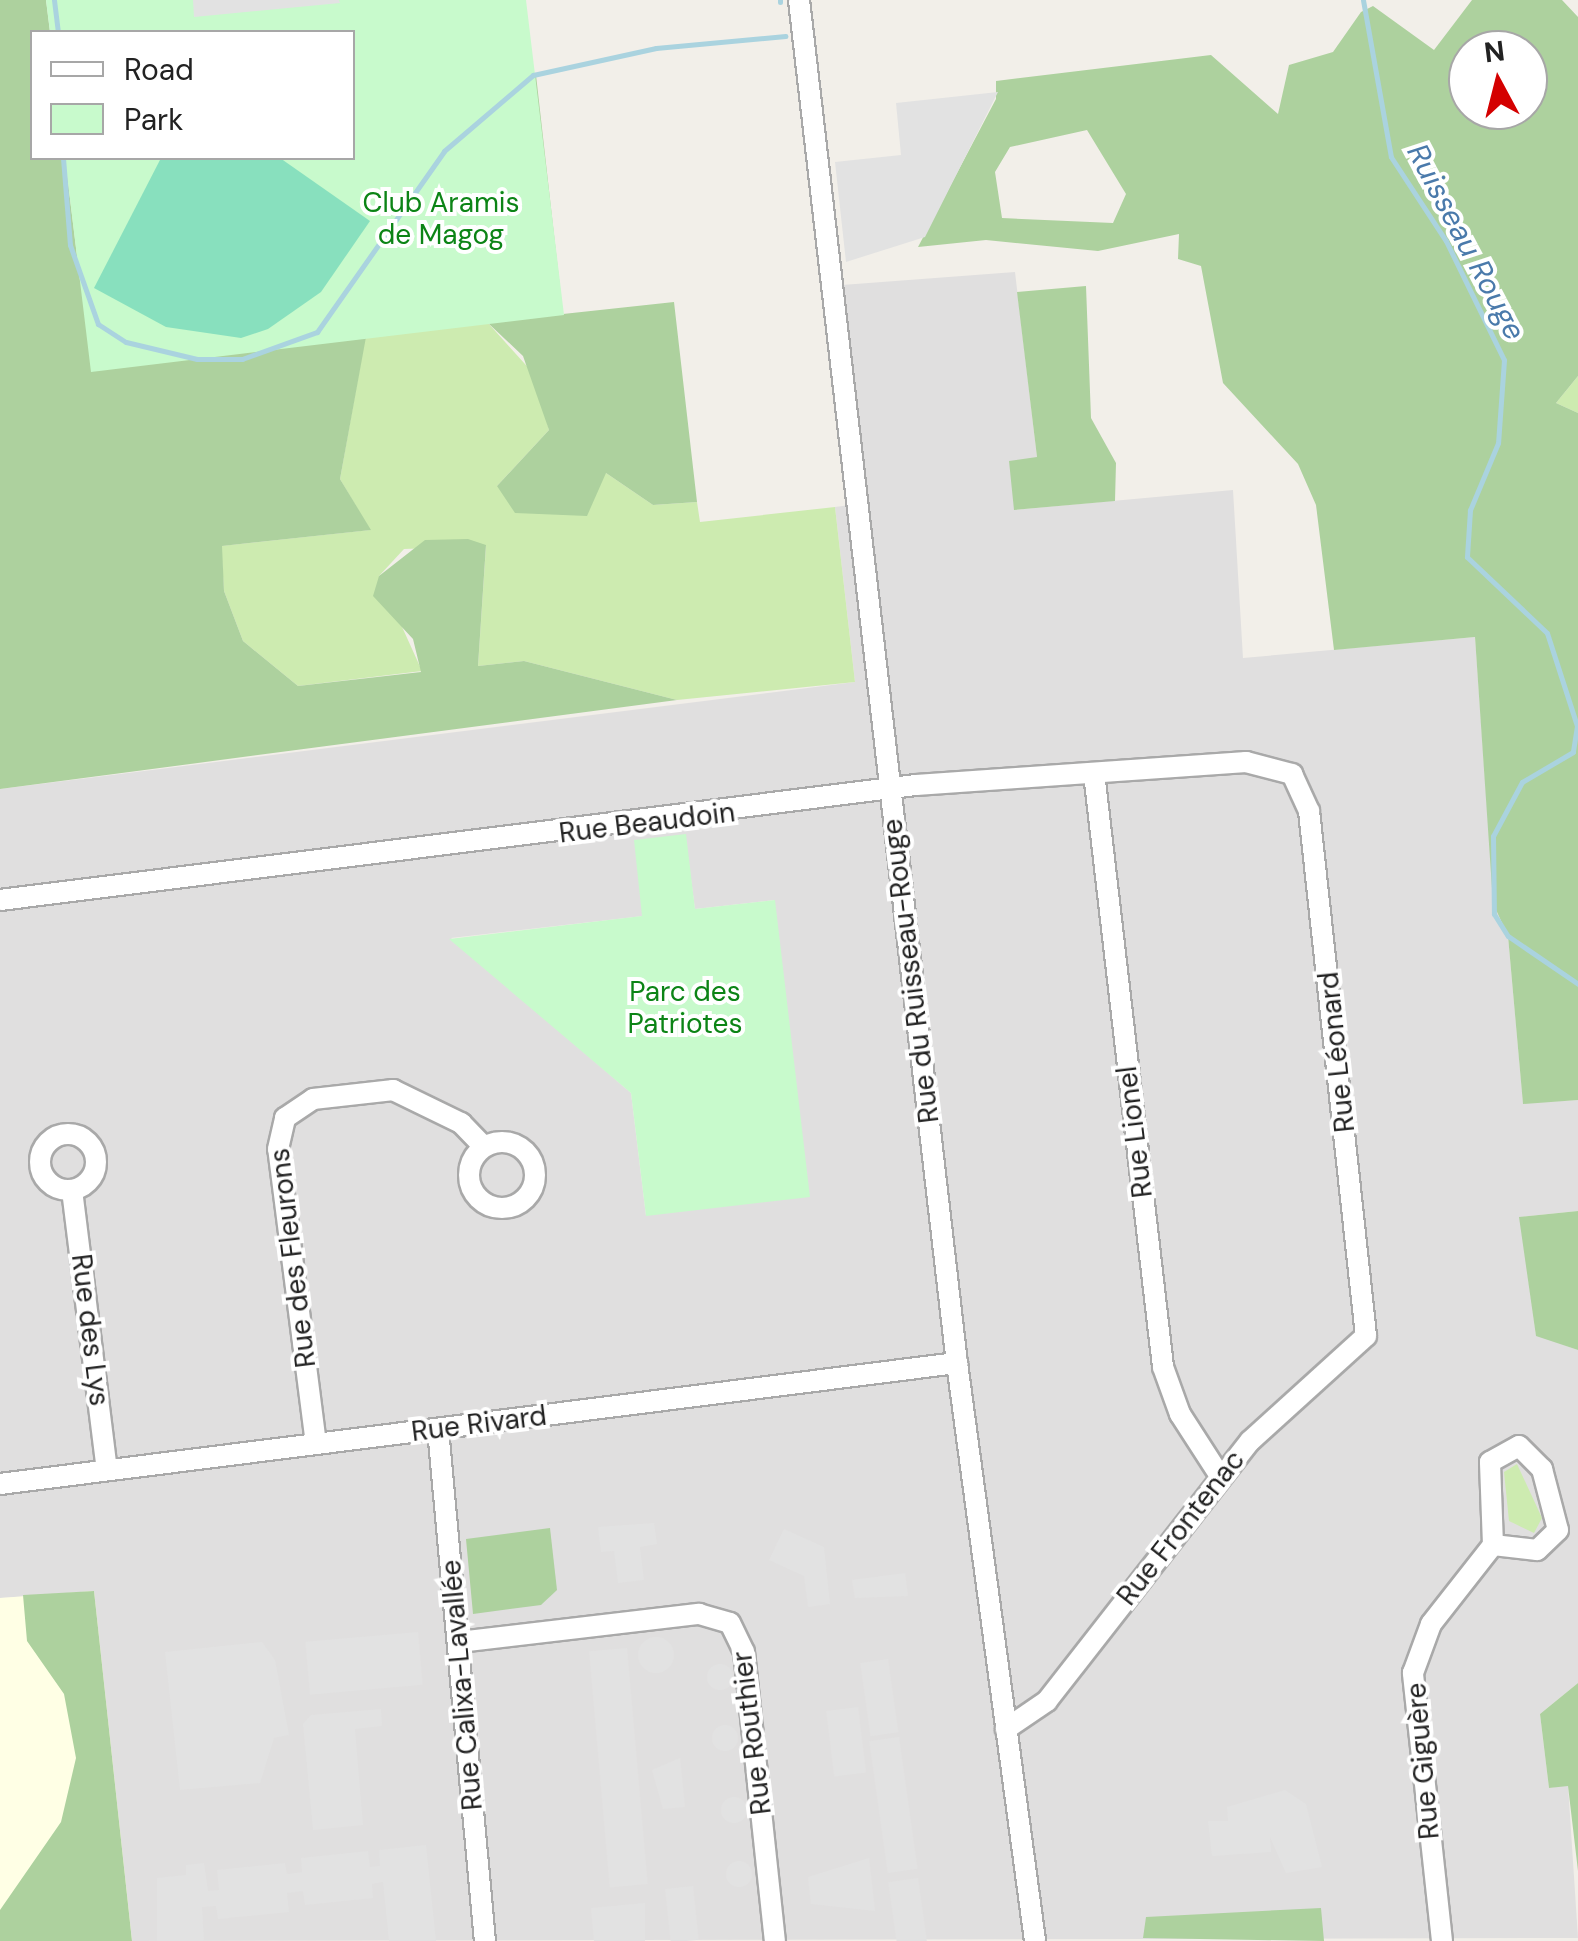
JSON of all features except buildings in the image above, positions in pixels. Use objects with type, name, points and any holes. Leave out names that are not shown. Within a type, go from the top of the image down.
[{"type":"street","name":"Rue du Ruisseau-Rouge","points":[[799,0],[957,1363],[1035,1941]]},
{"type":"street","name":"Rue Beaudoin","points":[[0,900],[889,790],[1260,762],[1292,774]]},
{"type":"street","name":"Rue Lionel","points":[[1094,773],[1163,1367],[1180,1414],[1220,1476]]},
{"type":"street","name":"Rue Léonard","points":[[1292,774],[1309,812],[1366,1336]]},
{"type":"street","name":"Rue des Fleurons","points":[[316,1444],[278,1150],[285,1118],[313,1099],[394,1090],[461,1123],[484,1146]]},
{"type":"street","name":"Rue des Lys","points":[[72,1190],[107,1470]]},
{"type":"street","name":"Rue Frontenac","points":[[1006,1729],[1046,1701],[1220,1476],[1366,1336]]},
{"type":"street","name":"Rue Rivard","points":[[0,1484],[957,1363]]},
{"type":"street","name":"Rue Calixa-Lavallée","points":[[438,1429],[485,1941]]},
{"type":"street","points":[[1520,1446],[1542,1469],[1558,1530],[1537,1550],[1492,1545],[1489,1466],[1497,1452],[1520,1446]]},
{"type":"street","name":"Rue Giguère","points":[[1442,1941],[1414,1674],[1431,1624],[1492,1545]]},
{"type":"street","name":"Rue Routhier","points":[[459,1642],[699,1614],[730,1622],[742,1641],[774,1941]]},
{"type":"shaded area","points":[[193,0],[339,0],[340,3],[194,17]]},
{"type":"shaded area","points":[[998,92],[925,237],[846,262],[835,162],[901,155],[896,103]]},
{"type":"shaded area","points":[[1015,272],[1037,457],[1014,510],[1233,490],[1243,658],[1475,637],[1491,863],[1508,936],[1523,1103],[1578,1100],[1578,1211],[1520,1217],[1536,1335],[1578,1350],[1578,1683],[1540,1714],[1549,1788],[1568,1785],[1578,1938],[132,1941],[94,1592],[0,1598],[0,789],[855,682],[835,507],[865,503],[842,285]],"holes":[[[685,834],[695,909],[775,900],[646,1216],[631,1093],[451,938],[643,916]]]},
{"type":"shaded area","points":[[654,1523],[657,1544],[640,1547],[644,1580],[618,1583],[614,1551],[601,1552],[598,1527]]},
{"type":"shaded area","points":[[784,1529],[824,1547],[830,1604],[808,1607],[804,1576],[769,1560]]},
{"type":"shaded area","points":[[905,1573],[908,1596],[855,1598],[852,1580]]},
{"type":"shaded area","points":[[94,1591],[132,1941],[0,1941],[0,1598]]},
{"type":"shaded area","points":[[418,1632],[423,1685],[310,1695],[305,1642]]},
{"type":"shaded area","points":[[656,1637],[669,1642],[674,1655],[669,1668],[656,1673],[643,1668],[638,1655],[643,1642]]},
{"type":"shaded area","points":[[262,1642],[275,1660],[289,1735],[274,1738],[260,1783],[180,1790],[165,1652]]},
{"type":"shaded area","points":[[627,1648],[648,1884],[610,1887],[589,1651]]},
{"type":"shaded area","points":[[888,1659],[898,1732],[871,1736],[860,1663]]},
{"type":"shaded area","points":[[720,1664],[729,1668],[733,1677],[729,1686],[720,1690],[711,1686],[707,1677],[711,1668]]},
{"type":"shaded area","points":[[858,1707],[866,1773],[834,1776],[826,1711]]},
{"type":"shaded area","points":[[381,1709],[382,1726],[355,1729],[363,1825],[313,1830],[303,1724],[311,1715]]},
{"type":"shaded area","points":[[725,1725],[734,1729],[738,1738],[734,1747],[725,1751],[716,1747],[712,1738],[716,1729]]},
{"type":"shaded area","points":[[899,1737],[918,1869],[888,1873],[869,1741]]},
{"type":"shaded area","points":[[680,1758],[685,1807],[663,1809],[652,1770]]},
{"type":"shaded area","points":[[1285,1790],[1306,1804],[1322,1867],[1286,1873],[1270,1837],[1271,1852],[1212,1856],[1208,1821],[1228,1821],[1227,1807]]},
{"type":"shaded area","points":[[734,1797],[743,1801],[747,1810],[743,1819],[734,1823],[725,1819],[721,1810],[725,1801]]},
{"type":"shaded area","points":[[426,1845],[436,1941],[389,1941],[383,1882],[372,1884],[373,1898],[305,1905],[303,1891],[287,1893],[289,1912],[218,1919],[216,1906],[202,1907],[204,1941],[157,1941],[157,1878],[186,1875],[186,1865],[204,1863],[208,1891],[219,1890],[217,1870],[285,1863],[287,1874],[302,1872],[301,1858],[368,1851],[370,1867],[380,1866],[379,1850]]},
{"type":"shaded area","points":[[869,1858],[875,1911],[811,1904],[808,1877]]},
{"type":"shaded area","points":[[739,1861],[748,1865],[752,1874],[748,1883],[739,1887],[730,1883],[726,1874],[730,1865]]},
{"type":"shaded area","points":[[918,1878],[927,1941],[897,1941],[888,1882]]},
{"type":"shaded area","points":[[693,1886],[699,1940],[671,1941],[665,1889]]},
{"type":"shaded area","points":[[645,1903],[645,1941],[594,1941],[591,1908]]},
{"type":"green space","points":[[0,0],[46,0],[50,30],[30,30],[30,160],[65,160],[80,280],[347,160],[355,160],[355,156],[536,75],[563,314],[674,302],[697,502],[653,505],[606,473],[587,516],[515,513],[497,486],[549,430],[523,356],[488,323],[366,337],[340,479],[371,530],[222,546],[224,591],[243,641],[298,686],[421,672],[413,639],[373,596],[379,576],[425,540],[468,539],[486,545],[478,666],[524,661],[677,700],[0,789]]},
{"type":"green space","name":"Club Aramis de Magog","points":[[46,0],[526,0],[564,315],[91,372],[65,160],[355,160],[355,30],[50,30]]},
{"type":"green space","points":[[1472,0],[1562,0],[1578,17],[1578,376],[1556,403],[1578,413],[1578,1100],[1523,1104],[1508,936],[1493,903],[1475,637],[1334,650],[1316,505],[1298,464],[1223,383],[1201,266],[1178,259],[1179,234],[1098,251],[986,240],[918,247],[996,99],[996,81],[1211,55],[1278,114],[1289,65],[1333,52],[1361,12],[1373,6],[1434,50],[1448,32],[1448,130],[1548,130],[1548,30],[1449,30]],"holes":[[[1087,130],[1126,194],[1113,223],[1002,218],[995,172],[1010,147]]]},
{"type":"green space","points":[[160,160],[283,160],[370,221],[321,292],[268,329],[241,338],[166,327],[94,288]]},
{"type":"green space","points":[[1086,286],[1091,418],[1116,463],[1115,501],[1014,510],[1009,461],[1037,457],[1017,292]]},
{"type":"green space","points":[[488,323],[534,374],[549,430],[497,486],[606,473],[653,505],[697,502],[700,522],[835,507],[855,682],[677,700],[524,661],[478,666],[486,546],[404,549],[379,576],[422,671],[298,686],[243,641],[224,591],[221,546],[370,530],[340,479],[365,338]]},
{"type":"green space","points":[[1578,376],[1578,413],[1556,403]]},
{"type":"green space","name":"Parc des Patriotes","points":[[686,834],[695,909],[775,900],[810,1197],[646,1216],[631,1093],[449,939],[642,916],[634,840]]},
{"type":"green space","points":[[1578,1211],[1578,1350],[1536,1336],[1519,1217]]},
{"type":"green space","points":[[1517,1464],[1542,1518],[1534,1533],[1509,1521],[1504,1472]]},
{"type":"green space","points":[[550,1528],[557,1590],[541,1605],[473,1614],[466,1539]]},
{"type":"green space","points":[[94,1591],[132,1941],[0,1941],[0,1910],[61,1822],[76,1758],[64,1694],[27,1641],[23,1595]]},
{"type":"green space","points":[[1578,1683],[1578,1871],[1568,1786],[1549,1788],[1540,1714]]},
{"type":"green space","points":[[1321,1908],[1324,1941],[1143,1938],[1146,1917]]},
{"type":"waterway","points":[[54,0],[58,30]]},
{"type":"waterway","name":"Ruisseau Rouge","points":[[1363,0],[1391,157],[1446,241],[1504,360],[1498,443],[1470,510],[1467,557],[1547,633],[1577,726],[1573,752],[1522,782],[1493,836],[1494,914],[1508,936],[1578,984]]},
{"type":"waterway","points":[[63,160],[70,245],[98,324],[126,342],[197,359],[242,359],[317,332],[444,151],[533,75],[656,48],[785,36]]}]
